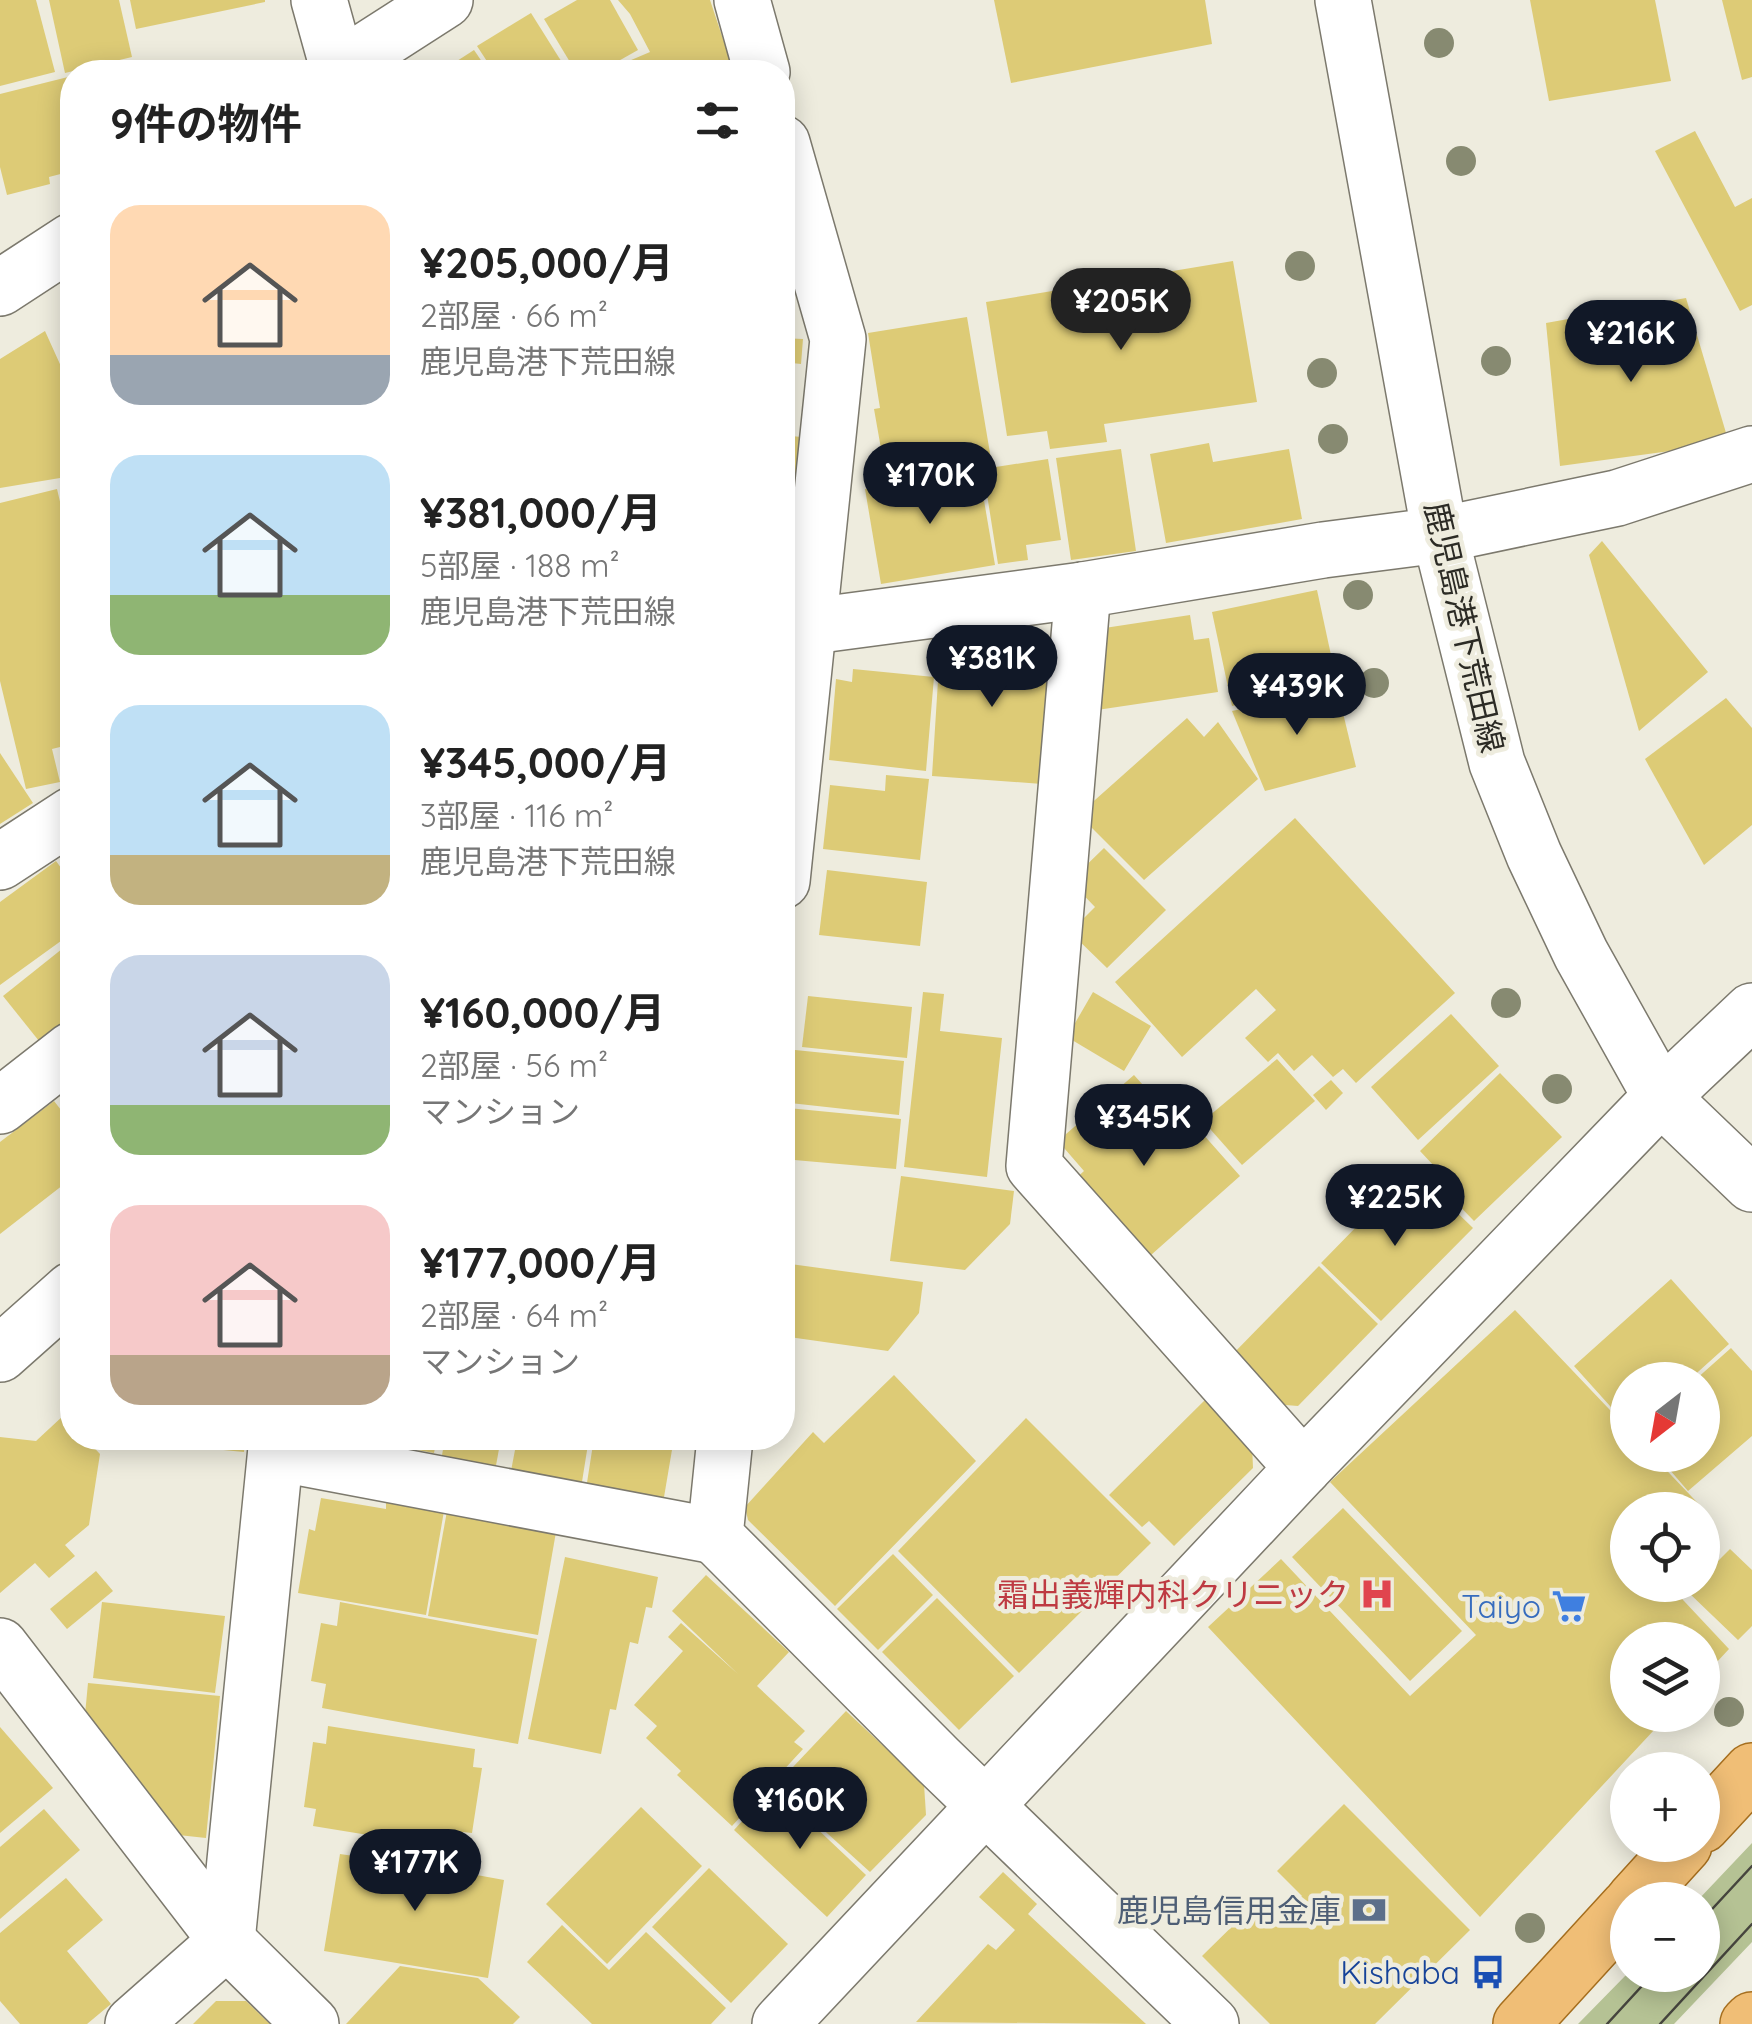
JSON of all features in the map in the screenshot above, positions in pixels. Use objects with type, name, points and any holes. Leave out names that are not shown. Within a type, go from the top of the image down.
[{"type":"main road","points":[[1720,1806],[1752,1771]]},
{"type":"main road","points":[[1650,1882],[1669,1862]]},
{"type":"main road","points":[[1521,2024],[1610,1927]]},
{"type":"street","points":[[319,0],[333,60]]},
{"type":"street","points":[[353,60],[445,0]]},
{"type":"street","points":[[742,0],[759,60]]},
{"type":"street","name":"鹿児島港下荒田線","points":[[1343,0],[1440,535],[1496,763],[1581,954],[1661,1097],[1752,1184]]},
{"type":"street","points":[[795,189],[838,340],[796,628],[1083,590],[1440,535],[1617,498],[1752,454]]},
{"type":"street","points":[[0,288],[60,249]]},
{"type":"street","points":[[1083,590],[1034,1166],[1303,1468]]},
{"type":"street","points":[[0,862],[60,823]]},
{"type":"street","points":[[780,2024],[1303,1468],[1661,1097],[1752,1010]]},
{"type":"street","points":[[0,1106],[60,1059]]},
{"type":"street","points":[[0,1354],[60,1301]]},
{"type":"street","points":[[133,2024],[227,1941],[276,1450]]},
{"type":"street","points":[[300,1450],[716,1536],[1210,2024]]},
{"type":"street","points":[[716,1536],[725,1450]]},
{"type":"street","points":[[4,1660],[227,1941],[310,2024]]},
{"type":"green space","points":[[1752,1843],[1752,1942],[1720,1976],[1720,1882],[1715,1882]]},
{"type":"green space","points":[[1610,1991],[1704,1992],[1674,2024],[1578,2024]]},
{"type":"building","points":[[0,0],[36,0],[55,72],[0,86]]},
{"type":"building","points":[[49,0],[119,0],[132,57],[62,60]]},
{"type":"building","points":[[130,0],[265,0],[265,2],[136,29]]},
{"type":"building","points":[[577,0],[610,0],[638,50],[620,60],[569,60],[544,19]]},
{"type":"building","points":[[618,0],[710,0],[730,60],[631,60],[650,52]]},
{"type":"building","points":[[994,0],[1205,0],[1212,44],[1011,83]]},
{"type":"building","points":[[1530,0],[1655,0],[1671,81],[1549,101]]},
{"type":"building","points":[[1722,0],[1752,0],[1752,77],[1742,80]]},
{"type":"building","points":[[531,13],[560,60],[486,60],[477,46]]},
{"type":"building","points":[[474,50],[481,60],[459,60]]},
{"type":"building","points":[[60,79],[60,174],[49,177],[50,184],[7,195],[0,167],[0,94]]},
{"type":"building","points":[[1695,131],[1735,207],[1752,198],[1752,305],[1740,311],[1655,151]]},
{"type":"building","points":[[1233,261],[1257,402],[1104,424],[1107,442],[1050,449],[1047,431],[1007,436],[986,302]]},
{"type":"building","points":[[1686,298],[1729,443],[1560,466],[1546,323]]},
{"type":"building","points":[[967,317],[991,459],[886,477],[874,409],[880,408],[868,333]]},
{"type":"building","points":[[45,331],[60,364],[60,478],[0,488],[0,359]]},
{"type":"building","points":[[795,339],[803,339],[801,364],[795,363]]},
{"type":"building","points":[[795,436],[801,437],[795,493]]},
{"type":"building","points":[[1209,443],[1213,462],[1289,449],[1302,519],[1166,543],[1150,454]]},
{"type":"building","points":[[1121,449],[1136,551],[1071,560],[1056,458]]},
{"type":"building","points":[[1048,459],[1061,540],[1026,545],[1028,560],[998,564],[983,469]]},
{"type":"building","points":[[979,471],[995,565],[881,584],[865,489]]},
{"type":"building","points":[[57,489],[60,502],[60,747],[52,749],[60,782],[26,789],[0,681],[0,503]]},
{"type":"building","points":[[1602,541],[1708,672],[1639,731],[1589,555]]},
{"type":"building","points":[[1317,590],[1337,683],[1232,706],[1212,612]]},
{"type":"building","points":[[1190,615],[1194,640],[1209,638],[1218,692],[1097,710],[1098,629]]},
{"type":"building","points":[[1039,634],[1049,643],[1042,784],[932,776],[940,649],[960,648],[960,640]]},
{"type":"building","points":[[853,669],[934,677],[926,771],[829,760],[836,679],[852,682]]},
{"type":"building","points":[[1337,688],[1356,767],[1265,791],[1232,711]]},
{"type":"building","points":[[1726,698],[1752,728],[1752,825],[1704,865],[1645,759]]},
{"type":"building","points":[[1187,718],[1204,737],[1218,722],[1258,779],[1144,880],[1084,820],[1086,808]]},
{"type":"building","points":[[0,753],[33,803],[0,824]]},
{"type":"building","points":[[886,775],[929,779],[920,860],[823,849],[830,785],[885,791]]},
{"type":"building","points":[[1295,818],[1455,993],[1356,1083],[1343,1069],[1333,1077],[1312,1055],[1294,1071],[1278,1053],[1268,1062],[1245,1038],[1276,1010],[1256,989],[1182,1057],[1115,982]]},
{"type":"building","points":[[1104,848],[1166,910],[1107,968],[1070,932],[1095,907],[1070,881]]},
{"type":"building","points":[[56,861],[60,866],[60,942],[0,985],[0,902]]},
{"type":"building","points":[[827,870],[927,882],[920,946],[819,935]]},
{"type":"building","points":[[60,951],[60,1040],[47,1051],[3,996]]},
{"type":"building","points":[[923,992],[944,994],[940,1031],[1002,1038],[987,1177],[904,1167]]},
{"type":"building","points":[[1093,992],[1151,1026],[1124,1071],[1067,1037]]},
{"type":"building","points":[[808,996],[912,1007],[907,1058],[802,1047]]},
{"type":"building","points":[[1451,1014],[1499,1066],[1418,1140],[1371,1087]]},
{"type":"building","points":[[795,1050],[904,1061],[899,1115],[795,1104]]},
{"type":"building","points":[[1277,1059],[1315,1101],[1242,1165],[1203,1121]]},
{"type":"building","points":[[1500,1073],[1562,1137],[1474,1221],[1443,1189],[1449,1182],[1420,1151]]},
{"type":"building","points":[[1134,1075],[1193,1141],[1202,1133],[1240,1176],[1142,1263],[1071,1183],[1084,1171],[1058,1141]]},
{"type":"building","points":[[1331,1080],[1343,1093],[1326,1110],[1313,1095]]},
{"type":"building","points":[[54,1101],[60,1109],[60,1187],[0,1234],[0,1142]]},
{"type":"building","points":[[795,1109],[901,1119],[896,1169],[795,1160]]},
{"type":"building","points":[[901,1176],[1014,1191],[1010,1224],[965,1270],[890,1261]]},
{"type":"building","points":[[1401,1181],[1429,1208],[1440,1196],[1473,1228],[1381,1321],[1321,1263]]},
{"type":"building","points":[[795,1265],[923,1282],[919,1313],[888,1351],[795,1338]]},
{"type":"building","points":[[1319,1266],[1378,1324],[1298,1406],[1273,1404],[1228,1359]]},
{"type":"building","points":[[1671,1279],[1729,1344],[1709,1362],[1610,1362],[1610,1406],[1574,1366]]},
{"type":"building","name":"Taiyo","points":[[1515,1310],[1610,1410],[1610,1472],[1668,1472],[1687,1492],[1610,1492],[1610,1602],[1685,1602],[1704,1622],[1610,1622],[1610,1732],[1652,1732],[1634,1752],[1610,1752],[1610,1777],[1480,1917],[1208,1627],[1281,1559],[1410,1696],[1476,1635],[1330,1482]]},
{"type":"building","points":[[1731,1348],[1752,1371],[1752,1436],[1720,1464],[1720,1362],[1715,1362]]},
{"type":"building","points":[[894,1375],[976,1461],[835,1606],[748,1520],[745,1507],[813,1432],[824,1443]]},
{"type":"building","points":[[1207,1398],[1252,1444],[1253,1468],[1174,1546],[1149,1521],[1142,1527],[1109,1495]]},
{"type":"building","points":[[1026,1418],[1151,1543],[1019,1673],[898,1551]]},
{"type":"building","points":[[60,1419],[60,1450],[96,1450],[100,1454],[89,1525],[65,1545],[75,1556],[49,1578],[35,1563],[0,1593],[0,1437],[36,1441]]},
{"type":"building","points":[[443,1450],[499,1450],[495,1471],[441,1461]]},
{"type":"building","points":[[515,1450],[587,1450],[581,1488],[510,1476]]},
{"type":"building","points":[[592,1450],[672,1450],[663,1503],[586,1489]]},
{"type":"building","points":[[1672,1472],[1710,1472],[1688,1491]]},
{"type":"building","points":[[321,1498],[386,1509],[386,1500],[444,1511],[426,1615],[298,1593],[309,1529],[315,1531]]},
{"type":"building","name":"霜出義輝内科クリニック","points":[[1343,1508],[1462,1631],[1410,1681],[1292,1557]]},
{"type":"building","points":[[447,1511],[556,1532],[538,1635],[428,1616]]},
{"type":"building","points":[[1730,1549],[1752,1570],[1752,1626],[1738,1640],[1698,1602],[1720,1602],[1720,1559]]},
{"type":"building","points":[[893,1554],[933,1595],[878,1650],[837,1609]]},
{"type":"building","points":[[565,1557],[658,1577],[652,1608],[646,1607],[638,1644],[630,1642],[616,1710],[610,1709],[601,1754],[528,1739]]},
{"type":"building","points":[[96,1571],[113,1591],[67,1629],[50,1609]]},
{"type":"building","points":[[706,1575],[789,1652],[757,1686],[805,1731],[794,1742],[803,1749],[732,1826],[677,1775],[681,1771],[646,1738],[657,1726],[634,1705],[683,1651],[668,1637],[681,1623],[738,1674],[672,1611]]},
{"type":"building","points":[[937,1598],[1014,1676],[959,1730],[882,1652]]},
{"type":"building","points":[[102,1602],[225,1616],[215,1693],[93,1678]]},
{"type":"building","points":[[340,1602],[537,1639],[518,1744],[322,1708],[326,1684],[311,1681],[321,1623],[337,1626]]},
{"type":"building","name":"Taiyo","points":[[1720,1639],[1729,1649],[1720,1659]]},
{"type":"building","points":[[88,1683],[220,1696],[206,1838],[169,1834],[84,1725]]},
{"type":"building","points":[[846,1711],[924,1784],[926,1815],[870,1872],[775,1786]]},
{"type":"building","points":[[328,1726],[475,1749],[473,1767],[482,1768],[472,1833],[463,1832],[460,1850],[313,1826],[316,1809],[304,1807],[313,1742],[326,1744]]},
{"type":"building","points":[[0,1727],[53,1788],[0,1833]]},
{"type":"building","points":[[773,1787],[866,1875],[827,1917],[734,1830]]},
{"type":"building","name":"鹿児島信用金庫","points":[[1344,1804],[1470,1930],[1375,2024],[1270,2024],[1202,1956],[1259,1900],[1278,1919],[1302,1896],[1277,1871]]},
{"type":"building","points":[[641,1807],[702,1866],[607,1964],[546,1904]]},
{"type":"building","points":[[44,1809],[80,1850],[0,1919],[0,1847]]},
{"type":"building","points":[[410,1853],[457,1861],[455,1871],[504,1880],[488,1978],[324,1951],[340,1854],[408,1864]]},
{"type":"building","points":[[709,1868],[788,1944],[731,2003],[652,1927]]},
{"type":"building","points":[[1003,1872],[1037,1904],[1028,1914],[1146,2024],[916,2022],[988,1944],[996,1950],[1015,1930],[979,1897]]},
{"type":"building","points":[[66,1878],[103,1920],[67,1951],[111,2004],[87,2024],[20,2024],[0,2001],[0,1933]]},
{"type":"building","points":[[562,1925],[609,1970],[646,1932],[726,2008],[711,2024],[592,2024],[527,1962]]},
{"type":"building","points":[[400,1966],[478,1978],[520,2017],[513,2024],[346,2024]]},
{"type":"building","points":[[216,2001],[246,2001],[270,2024],[193,2024]]},
{"type":"tram line","points":[[1720,1901],[1752,1866]]},
{"type":"tram line","points":[[1660,2024],[1752,1924]]},
{"type":"tram line","points":[[1607,2024],[1636,1992]]},
{"type":"place","name":"霜出義輝内科クリニック","points":[[1377,1594]]},
{"type":"place","name":"Taiyo","points":[[1569,1606]]},
{"type":"place","name":"鹿児島信用金庫","points":[[1369,1910]]},
{"type":"place","name":"Kishaba","points":[[1488,1972]]}]
